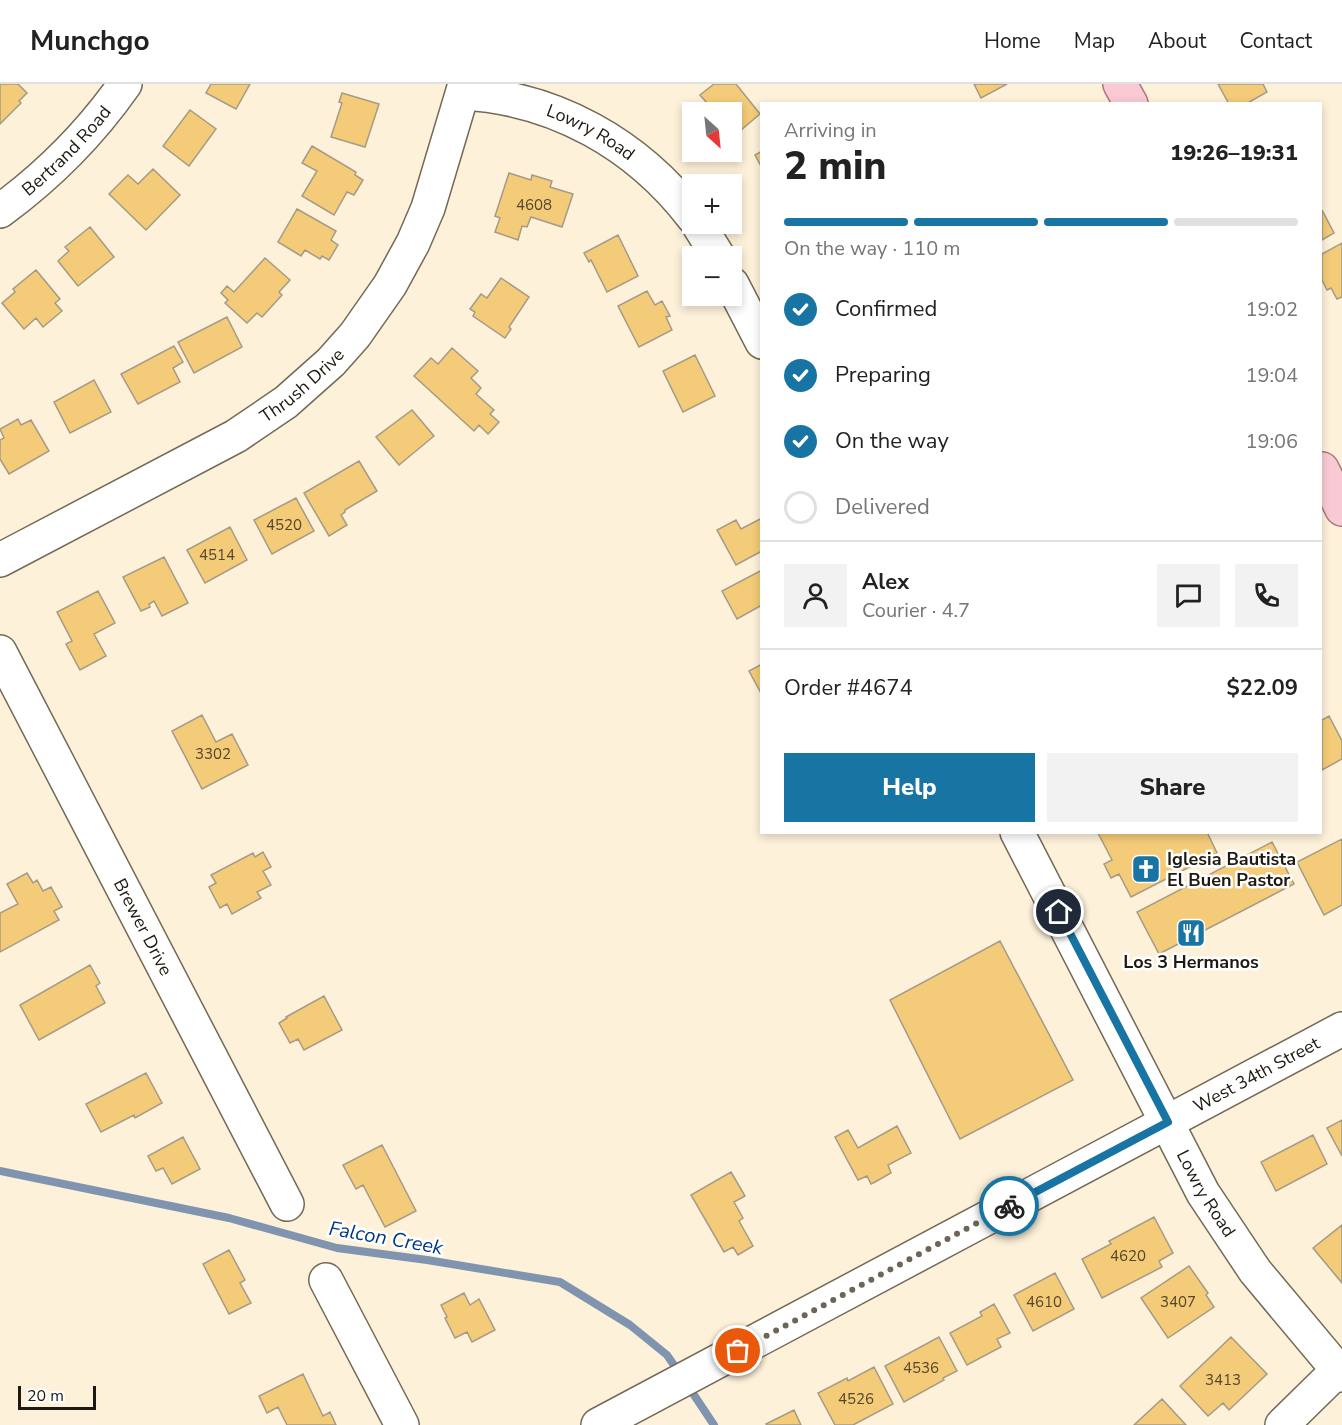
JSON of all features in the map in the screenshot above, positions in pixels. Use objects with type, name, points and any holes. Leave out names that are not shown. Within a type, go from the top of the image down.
[{"type":"main road","points":[[1120,84],[1130,102]]},
{"type":"main road","points":[[1322,469],[1342,508]]},
{"type":"street","name":"Bertrand Road","points":[[0,211],[44,176],[79,142],[125,84]]},
{"type":"street","name":"Lowry Road","points":[[464,88],[534,105],[589,127],[630,153],[657,176],[682,204]]},
{"type":"street","name":"Thrush Drive","points":[[0,560],[236,436],[286,402],[327,367],[355,335],[390,285],[413,243],[431,198],[464,88]]},
{"type":"street","points":[[742,303],[760,338]]},
{"type":"street","name":"Brewer Drive","points":[[0,652],[287,1204]]},
{"type":"street","name":"Lowry Road","points":[[1018,834],[1203,1193],[1235,1242],[1277,1299],[1340,1373]]},
{"type":"street","name":"West 34th Street","points":[[598,1425],[1342,1029]]},
{"type":"street","points":[[326,1280],[402,1425]]},
{"type":"street","points":[[1282,1425],[1340,1373]]},
{"type":"building","points":[[0,84],[18,84],[27,93],[19,101],[21,103],[0,124]]},
{"type":"building","points":[[211,84],[250,84],[236,109],[206,93]]},
{"type":"building","points":[[714,84],[736,84],[760,114],[742,129],[742,102],[706,102],[700,95]]},
{"type":"building","points":[[974,84],[1007,84],[981,98]]},
{"type":"building","points":[[1218,84],[1263,84],[1267,92],[1250,102],[1228,102]]},
{"type":"building","points":[[342,93],[379,104],[365,147],[331,137],[342,103],[339,102]]},
{"type":"building","points":[[190,110],[216,129],[189,166],[163,146]]},
{"type":"building","points":[[312,146],[356,172],[355,175],[363,180],[354,195],[347,192],[334,215],[302,196],[317,171],[302,163]]},
{"type":"building","points":[[760,152],[760,164],[755,155]]},
{"type":"building","points":[[153,169],[180,195],[146,230],[109,194],[128,175],[138,184]]},
{"type":"building","points":[[509,173],[531,180],[532,175],[552,181],[550,187],[573,194],[562,227],[531,217],[527,227],[522,226],[518,240],[495,232],[500,218],[495,216]]},
{"type":"building","points":[[297,209],[336,231],[331,240],[338,245],[329,260],[322,256],[320,259],[305,250],[301,256],[278,242]]},
{"type":"building","points":[[1322,210],[1334,233],[1322,240]]},
{"type":"building","points":[[90,227],[114,257],[78,286],[58,261],[69,251],[65,247]]},
{"type":"building","points":[[618,235],[638,276],[607,292],[591,260],[589,262],[584,253]]},
{"type":"building","points":[[1342,243],[1342,297],[1337,299],[1331,288],[1327,290],[1322,280],[1322,254]]},
{"type":"building","points":[[265,258],[290,280],[279,292],[282,295],[262,317],[257,313],[247,323],[225,303],[228,300],[221,293],[227,286],[234,292]]},
{"type":"building","points":[[36,270],[60,299],[55,303],[62,311],[43,327],[36,318],[24,329],[2,303],[15,292],[13,289]]},
{"type":"building","points":[[501,278],[529,297],[509,327],[511,329],[505,338],[473,316],[475,312],[470,309],[481,294],[487,298]]},
{"type":"building","points":[[647,291],[655,305],[662,301],[670,316],[666,317],[672,330],[639,347],[618,306]]},
{"type":"building","points":[[227,317],[242,347],[194,373],[178,342]]},
{"type":"building","points":[[174,346],[183,362],[173,368],[180,382],[138,404],[121,374]]},
{"type":"building","points":[[452,348],[478,371],[471,378],[481,388],[476,394],[494,410],[490,414],[499,422],[488,434],[479,425],[474,431],[414,376],[431,358],[438,364]]},
{"type":"building","points":[[695,355],[715,396],[683,412],[663,371]]},
{"type":"building","points":[[94,380],[111,412],[70,433],[54,402]]},
{"type":"building","points":[[412,410],[434,436],[399,465],[376,437]]},
{"type":"building","points":[[18,419],[21,425],[31,420],[49,451],[9,474],[0,459],[0,440],[4,438],[0,429]]},
{"type":"building","points":[[359,461],[377,491],[345,510],[341,515],[347,525],[329,536],[304,493]]},
{"type":"building","points":[[296,498],[314,531],[272,554],[254,520]]},
{"type":"building","points":[[760,519],[760,552],[736,565],[717,530],[736,520],[741,529]]},
{"type":"building","points":[[230,527],[247,560],[205,583],[187,550]]},
{"type":"building","points":[[164,557],[188,603],[162,616],[154,601],[149,604],[150,607],[141,611],[123,577]]},
{"type":"building","points":[[760,571],[760,606],[737,619],[722,591]]},
{"type":"building","points":[[98,591],[115,623],[94,634],[106,656],[80,670],[66,644],[72,641],[57,612]]},
{"type":"building","points":[[760,665],[760,691],[749,671]]},
{"type":"building","points":[[202,715],[216,742],[232,734],[248,765],[202,789],[172,731]]},
{"type":"building","points":[[1329,716],[1342,741],[1342,759],[1322,770],[1322,720]]},
{"type":"building","name":"Iglesia Bautista El Buen Pastor","points":[[1099,834],[1208,834],[1217,853],[1131,897],[1119,874],[1111,878],[1104,864],[1112,860]]},
{"type":"building","points":[[1342,839],[1342,905],[1324,915],[1297,862]]},
{"type":"building","points":[[1272,842],[1294,884],[1159,954],[1137,912]]},
{"type":"building","points":[[263,852],[271,867],[263,871],[271,885],[257,892],[261,898],[232,914],[227,904],[220,908],[209,887],[216,883],[211,875],[253,853],[255,857]]},
{"type":"building","points":[[27,873],[33,883],[37,880],[43,891],[51,887],[62,907],[54,911],[59,920],[0,952],[0,913],[18,904],[7,884]]},
{"type":"building","points":[[1000,941],[1073,1080],[960,1139],[890,1000]]},
{"type":"building","points":[[90,965],[100,983],[96,986],[105,1003],[39,1040],[20,1005]]},
{"type":"building","points":[[324,996],[342,1030],[304,1050],[298,1039],[290,1043],[279,1023]]},
{"type":"building","points":[[146,1073],[162,1103],[135,1118],[134,1115],[101,1132],[86,1104]]},
{"type":"building","points":[[1342,1120],[1342,1156],[1327,1128]]},
{"type":"building","points":[[897,1126],[911,1153],[888,1165],[891,1173],[875,1182],[871,1184],[867,1176],[858,1180],[835,1137],[848,1130],[858,1148]]},
{"type":"building","points":[[1313,1135],[1327,1164],[1276,1191],[1261,1162]]},
{"type":"building","points":[[183,1137],[200,1169],[172,1184],[163,1168],[156,1171],[148,1156]]},
{"type":"building","points":[[382,1145],[416,1211],[385,1227],[363,1185],[356,1189],[343,1165]]},
{"type":"building","points":[[731,1172],[745,1196],[734,1202],[743,1218],[739,1221],[753,1246],[738,1255],[733,1247],[724,1252],[691,1195]]},
{"type":"building","points":[[1154,1217],[1173,1253],[1159,1261],[1162,1267],[1102,1298],[1082,1259],[1111,1244],[1109,1241]]},
{"type":"building","points":[[1342,1225],[1342,1283],[1313,1248]]},
{"type":"building","points":[[229,1250],[245,1280],[240,1283],[251,1303],[229,1314],[203,1264]]},
{"type":"building","points":[[1189,1266],[1208,1293],[1206,1295],[1214,1307],[1168,1338],[1141,1298]]},
{"type":"building","points":[[1055,1273],[1074,1309],[1033,1331],[1014,1295]]},
{"type":"building","points":[[464,1293],[470,1305],[479,1299],[495,1330],[472,1342],[467,1332],[455,1338],[441,1305]]},
{"type":"building","points":[[994,1304],[1010,1333],[997,1339],[1001,1347],[967,1365],[950,1333],[982,1316],[980,1312]]},
{"type":"building","points":[[939,1337],[957,1371],[904,1402],[885,1366]]},
{"type":"building","points":[[1231,1337],[1267,1374],[1229,1410],[1223,1403],[1208,1416],[1180,1386]]},
{"type":"building","points":[[874,1367],[893,1404],[853,1425],[835,1425],[818,1393]]},
{"type":"building","points":[[303,1374],[323,1416],[330,1412],[336,1425],[287,1425],[278,1407],[267,1413],[259,1396]]},
{"type":"building","points":[[1162,1399],[1186,1425],[1134,1425]]},
{"type":"building","points":[[794,1410],[801,1425],[766,1424]]},
{"type":"waterway","name":"Falcon Creek","points":[[0,1171],[229,1218],[337,1248],[560,1282],[630,1325],[667,1355],[680,1374]]},
{"type":"waterway","name":"Falcon Creek","points":[[688,1386],[714,1425]]},
{"type":"way so far","points":[[738,1351],[1009,1206]]},
{"type":"place","name":"Iglesia Bautista El Buen Pastor","points":[[1146,869]]},
{"type":"place","name":"Los 3 Hermanos","points":[[1191,933]]},
{"type":"route","points":[[1009,1206],[1168,1122],[1059,912]]}]
